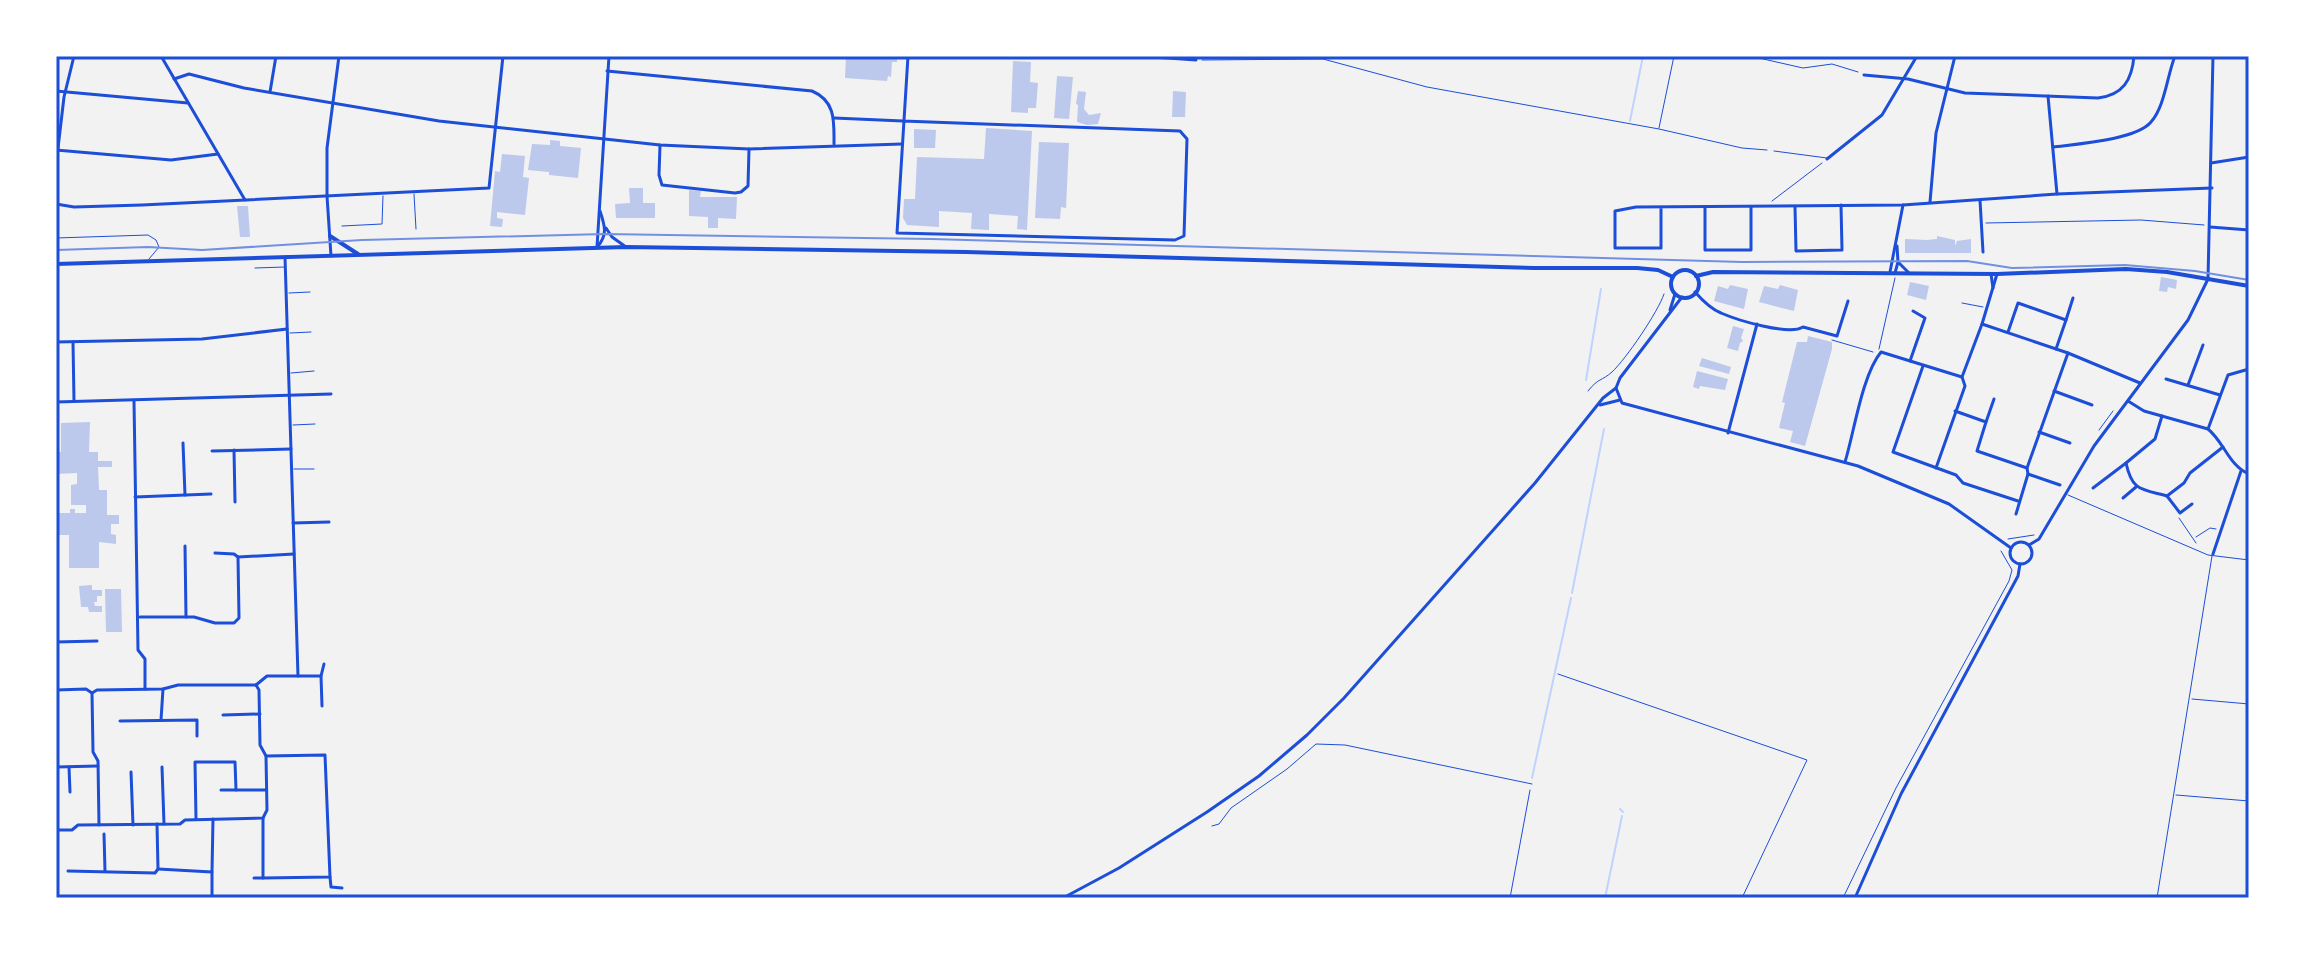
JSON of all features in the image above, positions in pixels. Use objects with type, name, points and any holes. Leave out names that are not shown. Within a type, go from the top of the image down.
[{"type":"main road","points":[[330,236],[361,255]]},
{"type":"main road","points":[[56,264],[626,247],[966,252],[1520,268],[1637,268],[1658,270],[1673,277]]},
{"type":"main road","points":[[1696,276],[1698,284],[1695,292],[1682,297],[1675,294],[1671,284],[1673,277],[1684,270],[1696,276],[1713,272],[1893,275],[2126,269],[2249,286]]},
{"type":"street","points":[[56,165],[56,150],[74,56]]},
{"type":"street","points":[[161,56],[245,200]]},
{"type":"street","points":[[269,93],[276,56]]},
{"type":"street","points":[[331,256],[327,148],[339,56]]},
{"type":"street","points":[[56,204],[74,207],[489,188],[503,56]]},
{"type":"street","points":[[597,247],[609,56]]},
{"type":"street","points":[[834,118],[903,121],[1180,131],[1187,139],[1185,232],[1178,240],[897,233],[903,121],[908,56]]},
{"type":"street","points":[[1139,56],[1196,60]]},
{"type":"street","points":[[1827,159],[1877,121],[1892,102],[1917,56]]},
{"type":"street","points":[[1930,202],[1936,133],[1955,56]]},
{"type":"street","points":[[1864,75],[1903,79],[1965,93],[2098,98],[2114,94],[2124,87],[2130,78],[2134,56]]},
{"type":"street","points":[[2053,147],[2098,141],[2146,126],[2157,111],[2175,56]]},
{"type":"street","points":[[2029,545],[2039,539],[2094,446],[2188,320],[2208,279],[2213,56]]},
{"type":"street","points":[[607,71],[812,91],[825,99],[834,118],[834,145]]},
{"type":"street","points":[[174,79],[189,74],[332,104],[495,127],[660,145],[749,149],[902,144]]},
{"type":"street","points":[[56,91],[188,103]]},
{"type":"street","points":[[2048,96],[2057,194]]},
{"type":"street","points":[[660,145],[659,175],[662,185],[735,193],[748,186],[749,149]]},
{"type":"street","points":[[56,150],[171,160],[218,154]]},
{"type":"street","points":[[2211,163],[2249,157]]},
{"type":"street","points":[[1661,207],[1661,248],[1615,248],[1615,211],[1636,207],[1903,205],[2057,194],[2212,188]]},
{"type":"street","points":[[1980,199],[1983,252]]},
{"type":"street","points":[[1795,206],[1796,251],[1842,250],[1841,205]]},
{"type":"street","points":[[1893,275],[1903,205]]},
{"type":"street","points":[[1705,207],[1705,250],[1751,250],[1751,207]]},
{"type":"street","points":[[598,208],[612,237],[626,247]]},
{"type":"street","points":[[597,247],[604,240],[605,227]]},
{"type":"street","points":[[2210,227],[2249,230]]},
{"type":"street","points":[[1893,275],[1898,262],[1897,243]]},
{"type":"street","points":[[285,257],[298,676]]},
{"type":"street","points":[[1898,262],[1909,273]]},
{"type":"street","points":[[1936,468],[1965,386],[1962,377],[1987,309],[1994,274]]},
{"type":"street","points":[[1695,292],[1719,313],[1785,331],[1799,331],[1803,327],[1837,336],[1848,301]]},
{"type":"street","points":[[1668,314],[1675,294]]},
{"type":"street","points":[[1063,898],[1092,884],[1207,812],[1259,776],[1307,735],[1344,698],[1535,483],[1603,398],[1617,386],[1682,297]]},
{"type":"street","points":[[2056,349],[2073,298]]},
{"type":"street","points":[[2008,333],[2018,303],[2066,320]]},
{"type":"street","points":[[1910,361],[1925,318],[1913,311]]},
{"type":"street","points":[[1728,433],[1757,324]]},
{"type":"street","points":[[1982,324],[2068,353],[2142,384]]},
{"type":"street","points":[[56,342],[202,339],[287,331]]},
{"type":"street","points":[[73,342],[74,401]]},
{"type":"street","points":[[2188,385],[2203,345]]},
{"type":"street","points":[[1845,462],[1875,360],[1881,352],[1962,377]]},
{"type":"street","points":[[2016,514],[2039,432],[2068,353]]},
{"type":"street","points":[[1923,366],[1893,452],[1956,475],[1963,483],[2018,501]]},
{"type":"street","points":[[2208,429],[2228,375],[2249,369]]},
{"type":"street","points":[[2166,379],[2220,395]]},
{"type":"street","points":[[1617,386],[1620,400],[1627,406],[1845,462],[1949,504],[2011,548]]},
{"type":"street","points":[[2054,391],[2092,405]]},
{"type":"street","points":[[56,402],[331,394]]},
{"type":"street","points":[[1994,399],[1977,451],[2060,485]]},
{"type":"street","points":[[1598,405],[1620,400]]},
{"type":"street","points":[[134,401],[138,650],[145,659],[145,689]]},
{"type":"street","points":[[2128,401],[2144,411],[2208,429],[2241,471],[2249,474]]},
{"type":"street","points":[[1955,411],[1986,422]]},
{"type":"street","points":[[2093,488],[2155,439],[2162,416]]},
{"type":"street","points":[[2039,432],[2070,443]]},
{"type":"street","points":[[183,443],[185,495]]},
{"type":"street","points":[[2167,496],[2223,447]]},
{"type":"street","points":[[212,451],[291,449]]},
{"type":"street","points":[[234,450],[235,502]]},
{"type":"street","points":[[2126,463],[2130,481],[2136,487],[2167,496],[2180,514],[2192,504]]},
{"type":"street","points":[[2212,555],[2241,471]]},
{"type":"street","points":[[2123,498],[2136,487]]},
{"type":"street","points":[[135,497],[211,494]]},
{"type":"street","points":[[293,523],[329,522]]},
{"type":"street","points":[[2011,548],[2020,542],[2029,545],[2033,553],[2030,560],[2020,564]]},
{"type":"street","points":[[185,546],[186,617]]},
{"type":"street","points":[[2011,548],[2011,558],[2020,564]]},
{"type":"street","points":[[215,553],[238,557],[294,554]]},
{"type":"street","points":[[139,617],[201,618],[215,623],[237,621],[238,557]]},
{"type":"street","points":[[1855,898],[1901,794],[2018,576],[2020,564]]},
{"type":"street","points":[[56,642],[97,641]]},
{"type":"street","points":[[322,706],[321,676],[324,664]]},
{"type":"street","points":[[92,693],[97,690],[163,689],[178,685],[256,685],[267,676],[321,676]]},
{"type":"street","points":[[256,685],[259,690],[260,745],[266,756],[263,878]]},
{"type":"street","points":[[56,690],[86,689],[92,693]]},
{"type":"street","points":[[161,720],[163,689]]},
{"type":"street","points":[[92,693],[99,825]]},
{"type":"street","points":[[223,715],[260,714]]},
{"type":"street","points":[[120,721],[197,720],[197,736]]},
{"type":"street","points":[[266,756],[325,755],[331,887],[342,888]]},
{"type":"street","points":[[196,819],[195,762],[235,762],[236,790]]},
{"type":"street","points":[[56,767],[98,766]]},
{"type":"street","points":[[69,767],[70,792]]},
{"type":"street","points":[[162,767],[164,824]]},
{"type":"street","points":[[131,772],[133,825]]},
{"type":"street","points":[[221,790],[266,790]]},
{"type":"street","points":[[56,830],[72,830],[78,825],[180,824],[196,819],[263,818]]},
{"type":"street","points":[[212,896],[213,819]]},
{"type":"street","points":[[68,871],[155,873],[158,869],[157,824]]},
{"type":"street","points":[[104,834],[105,871]]},
{"type":"street","points":[[158,869],[212,872]]},
{"type":"street","points":[[254,878],[330,877]]},
{"type":"lane","points":[[1774,151],[1827,159]]},
{"type":"lane","points":[[414,192],[416,229]]},
{"type":"lane","points":[[342,226],[382,224],[383,193]]},
{"type":"lane","points":[[56,238],[148,235],[156,240],[159,249],[147,260]]},
{"type":"lane","points":[[255,268],[285,267]]},
{"type":"lane","points":[[1881,352],[1878,345],[1893,275]]},
{"type":"lane","points":[[286,293],[310,292]]},
{"type":"lane","points":[[1962,303],[1987,309]]},
{"type":"lane","points":[[287,331],[311,332]]},
{"type":"lane","points":[[288,373],[314,371]]},
{"type":"lane","points":[[290,425],[315,424]]},
{"type":"lane","points":[[291,470],[314,469]]},
{"type":"lane","points":[[2066,494],[2195,549],[2212,555],[2249,560]]},
{"type":"lane","points":[[2157,898],[2212,555]]},
{"type":"lane","points":[[1558,674],[1807,760],[1742,898]]},
{"type":"lane","points":[[2189,698],[2249,704]]},
{"type":"lane","points":[[1212,826],[1316,744],[1345,745],[1532,784]]},
{"type":"lane","points":[[2173,795],[2249,801]]},
{"type":"path","points":[[1659,129],[1674,56]]},
{"type":"path","points":[[1750,56],[1803,68],[1832,64],[1864,75]]},
{"type":"path","points":[[1196,60],[1323,59],[1427,87],[1659,129],[1742,148],[1774,151]]},
{"type":"path","points":[[1769,206],[1778,194],[1827,159]]},
{"type":"path","points":[[1981,222],[2141,220],[2210,227]]},
{"type":"path","points":[[1982,231],[1995,223]]},
{"type":"path","points":[[1588,391],[1597,380],[1613,371],[1655,313],[1664,294]]},
{"type":"path","points":[[1833,341],[1881,352]]},
{"type":"path","points":[[2180,514],[2194,538],[2195,549]]},
{"type":"path","points":[[2194,538],[2210,528],[2221,530]]},
{"type":"path","points":[[1843,898],[1896,788],[2009,581],[2012,570],[2001,551],[2011,537],[2039,532]]},
{"type":"path","points":[[1510,898],[1532,784]]},
{"type":"building","points":[[846,56],[897,56],[897,62],[892,62],[891,77],[888,76],[887,81],[845,78]]},
{"type":"building","points":[[1013,61],[1031,62],[1030,82],[1038,83],[1036,108],[1028,108],[1028,113],[1011,112]]},
{"type":"building","points":[[1057,76],[1073,77],[1069,119],[1054,118]]},
{"type":"building","points":[[1078,91],[1086,92],[1084,109],[1089,115],[1101,113],[1098,124],[1077,122]]},
{"type":"building","points":[[1173,91],[1186,92],[1185,117],[1172,117]]},
{"type":"building","points":[[986,128],[1032,131],[1027,230],[1017,229],[1018,216],[989,214],[989,230],[971,229],[972,213],[939,211],[939,227],[907,225],[903,218],[904,199],[915,199],[917,157],[984,159]]},
{"type":"building","points":[[914,129],[936,130],[935,148],[914,148]]},
{"type":"building","points":[[550,140],[560,141],[560,146],[581,148],[578,178],[528,170],[532,144],[550,145]]},
{"type":"building","points":[[1039,142],[1069,143],[1066,208],[1061,207],[1060,219],[1035,218]]},
{"type":"building","points":[[502,154],[525,156],[523,177],[529,178],[525,215],[497,212],[497,218],[503,219],[502,227],[490,226],[495,171],[500,172]]},
{"type":"building","points":[[629,188],[643,188],[643,203],[655,203],[655,218],[616,218],[615,204],[630,203]]},
{"type":"building","points":[[689,190],[701,191],[700,197],[737,197],[736,219],[718,218],[718,228],[708,228],[708,217],[689,216]]},
{"type":"building","points":[[237,206],[248,206],[250,237],[240,237]]},
{"type":"building","points":[[1937,236],[1955,240],[1955,246],[1957,241],[1971,239],[1971,253],[1905,253],[1905,239],[1927,240],[1937,239]]},
{"type":"building","points":[[2161,277],[2177,280],[2176,289],[2168,287],[2167,292],[2159,291]]},
{"type":"building","points":[[1910,282],[1929,286],[1926,300],[1907,295]]},
{"type":"building","points":[[1730,285],[1748,289],[1744,309],[1714,301],[1718,286],[1728,289]]},
{"type":"building","points":[[1780,285],[1798,290],[1794,311],[1759,302],[1764,286],[1778,289]]},
{"type":"building","points":[[1733,326],[1744,329],[1738,351],[1727,348]]},
{"type":"building","points":[[1808,336],[1832,342],[1832,349],[1805,446],[1790,442],[1793,431],[1779,428],[1797,342],[1807,342]]},
{"type":"building","points":[[1702,358],[1731,367],[1729,374],[1699,366]]},
{"type":"building","points":[[1697,371],[1728,379],[1725,390],[1693,387]]},
{"type":"building","points":[[90,422],[89,452],[98,452],[98,461],[112,461],[112,467],[98,467],[99,490],[107,490],[107,515],[119,515],[119,524],[111,524],[111,534],[116,535],[116,544],[99,542],[99,568],[69,568],[69,535],[56,535],[56,499],[59,499],[59,513],[70,513],[70,509],[75,509],[75,513],[86,513],[86,505],[71,505],[71,485],[77,484],[77,473],[56,474],[56,452],[61,452],[61,423]]},
{"type":"building","points":[[92,585],[92,590],[102,590],[102,596],[97,596],[97,602],[94,602],[95,606],[102,606],[102,612],[89,612],[88,607],[81,607],[79,586]]},
{"type":"building","points":[[105,589],[121,589],[122,632],[106,632]]},
{"type":"waterway","points":[[1630,121],[1643,56]]},
{"type":"waterway","points":[[1586,380],[1601,289]]},
{"type":"waterway","points":[[1572,593],[1604,429]]},
{"type":"waterway","points":[[1532,778],[1571,598]]},
{"type":"waterway","points":[[1620,809],[1623,812]]},
{"type":"waterway","points":[[1605,898],[1622,816]]},
{"type":"railway","points":[[56,250],[148,247],[202,250],[362,240],[605,234],[932,239],[1742,262],[1967,261],[2012,268],[2125,265],[2195,271],[2249,280]]}]
